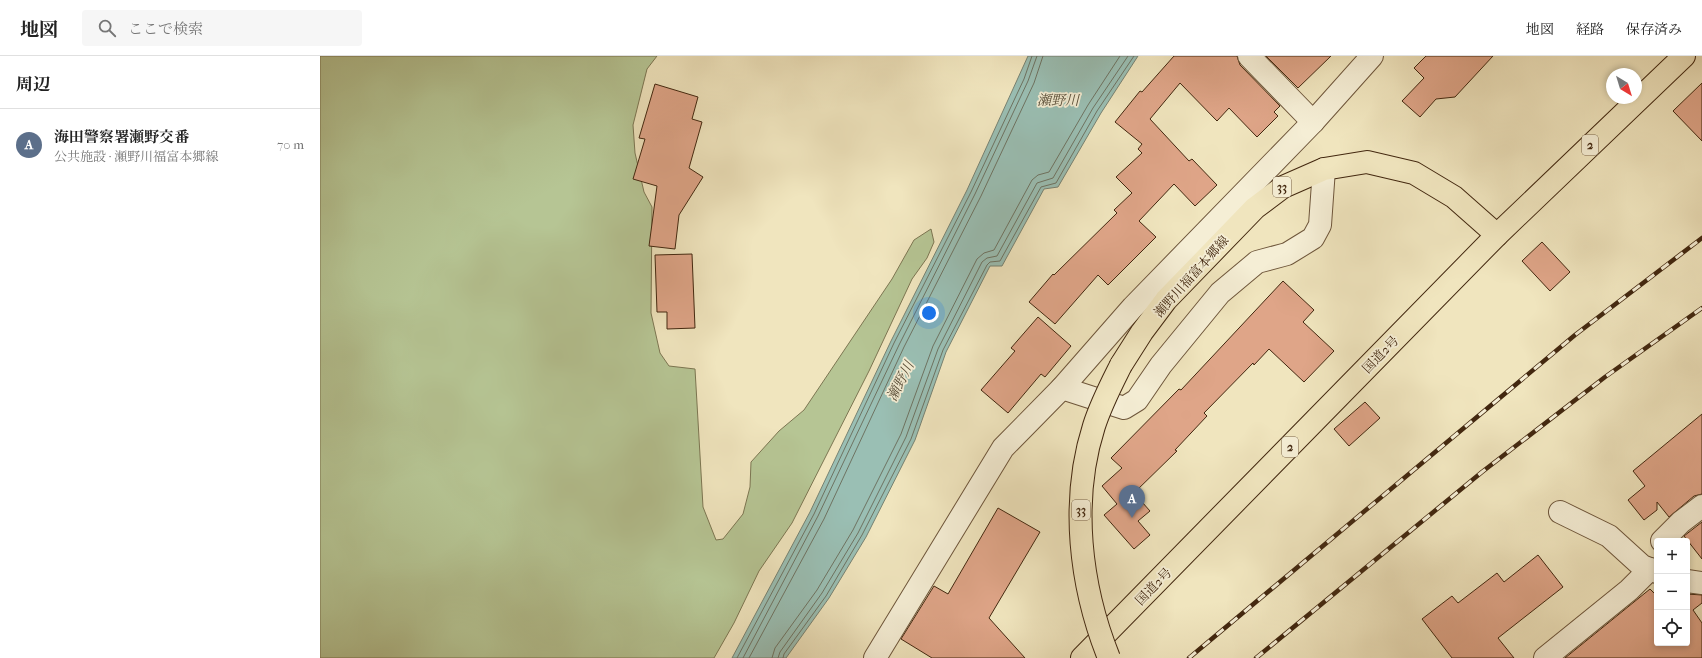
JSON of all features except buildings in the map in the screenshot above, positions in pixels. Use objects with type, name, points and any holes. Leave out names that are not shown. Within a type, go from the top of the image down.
[{"type":"main road","name":"国道2号","points":[[1082,658],[1497,235],[1684,56]]},
{"type":"main road","name":"瀬野川福富本郷線","points":[[1109,658],[1093,610],[1085,573],[1080,536],[1081,501],[1085,469],[1094,427],[1106,396],[1121,365],[1142,332],[1166,300],[1254,208],[1283,186],[1324,169],[1367,162],[1414,173],[1454,197],[1497,235]]},
{"type":"street","points":[[1249,56],[1313,122]]},
{"type":"street","points":[[874,658],[1003,448],[1062,388],[1133,307],[1313,122],[1372,56]]},
{"type":"street","points":[[1062,388],[1124,408],[1137,400],[1161,365],[1220,293],[1257,262],[1287,254],[1313,238],[1320,225],[1324,169]]},
{"type":"street","points":[[1665,538],[1681,522],[1702,506]]},
{"type":"street","points":[[1560,512],[1608,536],[1650,569]]},
{"type":"street","points":[[1545,658],[1629,590],[1650,569],[1654,556]]},
{"type":"street","points":[[1690,581],[1702,583]]},
{"type":"green space","points":[[320,56],[657,56],[647,69],[633,125],[635,153],[644,192],[652,207],[651,313],[660,353],[669,366],[695,369],[703,507],[716,540],[723,539],[743,514],[750,487],[751,462],[779,431],[804,410],[892,279],[914,240],[931,229],[934,242],[927,258],[912,279],[869,371],[792,523],[759,571],[734,623],[714,658],[320,658]]},
{"type":"water","name":"瀬野川","points":[[1028,56],[1138,56],[1101,113],[1058,187],[1044,189],[1002,266],[990,266],[946,352],[915,440],[866,537],[829,598],[786,658],[732,658],[810,512],[891,341],[967,190]]},
{"type":"railway","points":[[1189,658],[1575,335],[1702,238]]},
{"type":"railway","points":[[1256,658],[1482,472],[1605,377],[1702,308]]},
{"type":"place","name":"海田警察署瀬野交番","points":[[1132,518]]}]
